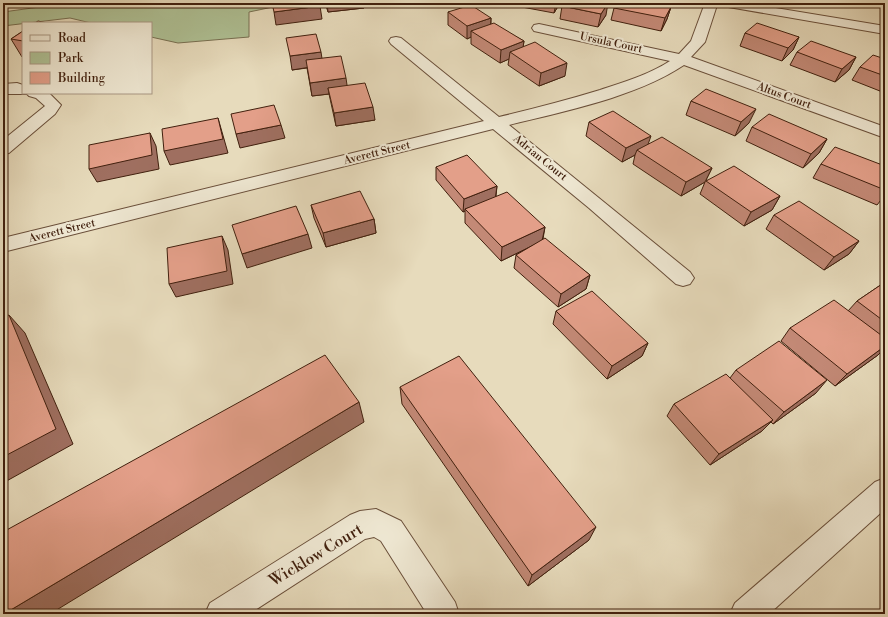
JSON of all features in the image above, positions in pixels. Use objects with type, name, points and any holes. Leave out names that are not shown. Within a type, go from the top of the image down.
[{"type":"street","name":"Averett Street","points":[[3,245],[568,105],[641,82],[664,71],[682,59],[698,42],[711,3]]},
{"type":"street","points":[[722,3],[885,30]]},
{"type":"street","name":"Ursula Court","points":[[539,28],[682,59]]},
{"type":"street","name":"Adrian Court","points":[[396,41],[683,278]]},
{"type":"street","name":"Altus Court","points":[[682,59],[885,133]]},
{"type":"street","points":[[3,89],[17,88],[22,90]]},
{"type":"street","points":[[3,149],[49,111],[53,105],[42,95],[38,94]]},
{"type":"street","points":[[746,614],[885,491]]},
{"type":"street","name":"Wicklow Court","points":[[221,614],[360,526],[376,523],[391,531],[444,614]]},
{"type":"green space","points":[[69,3],[292,3],[249,12],[249,37],[178,43],[152,37],[152,22],[87,22],[70,18],[36,22],[22,22],[22,24],[3,26],[3,12]]},
{"type":"building","points":[[272,3],[319,3],[320,6],[274,12]]},
{"type":"building","points":[[564,3],[608,3],[601,14],[562,6]]},
{"type":"building","points":[[617,3],[652,3],[671,7],[665,18],[614,8]]},
{"type":"building","points":[[471,5],[491,18],[467,26],[448,12]]},
{"type":"building","points":[[494,23],[524,41],[501,50],[471,31]]},
{"type":"building","points":[[757,23],[799,37],[788,48],[745,33]]},
{"type":"building","points":[[22,32],[22,41],[11,39]]},
{"type":"building","points":[[316,34],[321,52],[290,56],[286,38]]},
{"type":"building","points":[[811,41],[856,57],[842,69],[797,52]]},
{"type":"building","points":[[535,42],[567,63],[541,73],[510,52]]},
{"type":"building","points":[[873,55],[885,59],[885,76],[860,67]]},
{"type":"building","points":[[341,56],[346,78],[310,83],[306,60]]},
{"type":"building","points":[[365,83],[373,107],[334,113],[328,88]]},
{"type":"building","points":[[706,89],[756,109],[741,122],[691,101]]},
{"type":"building","points":[[274,105],[281,125],[236,134],[231,114]]},
{"type":"building","points":[[613,111],[651,136],[626,148],[589,122]]},
{"type":"building","points":[[769,114],[827,139],[811,154],[752,127]]},
{"type":"building","points":[[218,118],[223,139],[164,151],[162,129]]},
{"type":"building","points":[[150,133],[152,155],[89,169],[89,145]]},
{"type":"building","points":[[662,137],[712,168],[686,182],[637,150]]},
{"type":"building","points":[[835,147],[885,166],[885,190],[821,164]]},
{"type":"building","points":[[467,155],[497,186],[464,199],[436,167]]},
{"type":"building","points":[[734,166],[780,196],[751,212],[706,181]]},
{"type":"building","points":[[360,191],[374,219],[323,233],[311,205]]},
{"type":"building","points":[[507,192],[545,227],[502,247],[465,209]]},
{"type":"building","points":[[799,201],[859,241],[834,257],[774,215]]},
{"type":"building","points":[[296,206],[308,234],[242,254],[232,225]]},
{"type":"building","points":[[222,236],[227,271],[169,284],[167,248]]},
{"type":"building","points":[[545,238],[590,275],[561,294],[516,255]]},
{"type":"building","points":[[885,282],[885,322],[857,301]]},
{"type":"building","points":[[592,291],[648,343],[612,366],[556,311]]},
{"type":"building","points":[[834,300],[885,338],[885,346],[847,374],[790,328]]},
{"type":"building","points":[[9,315],[56,429],[3,457],[3,317]]},
{"type":"building","points":[[779,341],[827,380],[784,412],[736,370]]},
{"type":"building","points":[[325,355],[359,402],[3,614],[3,532]]},
{"type":"building","points":[[459,356],[596,527],[532,575],[400,387]]},
{"type":"building","points":[[726,374],[773,420],[719,454],[674,404]]}]
